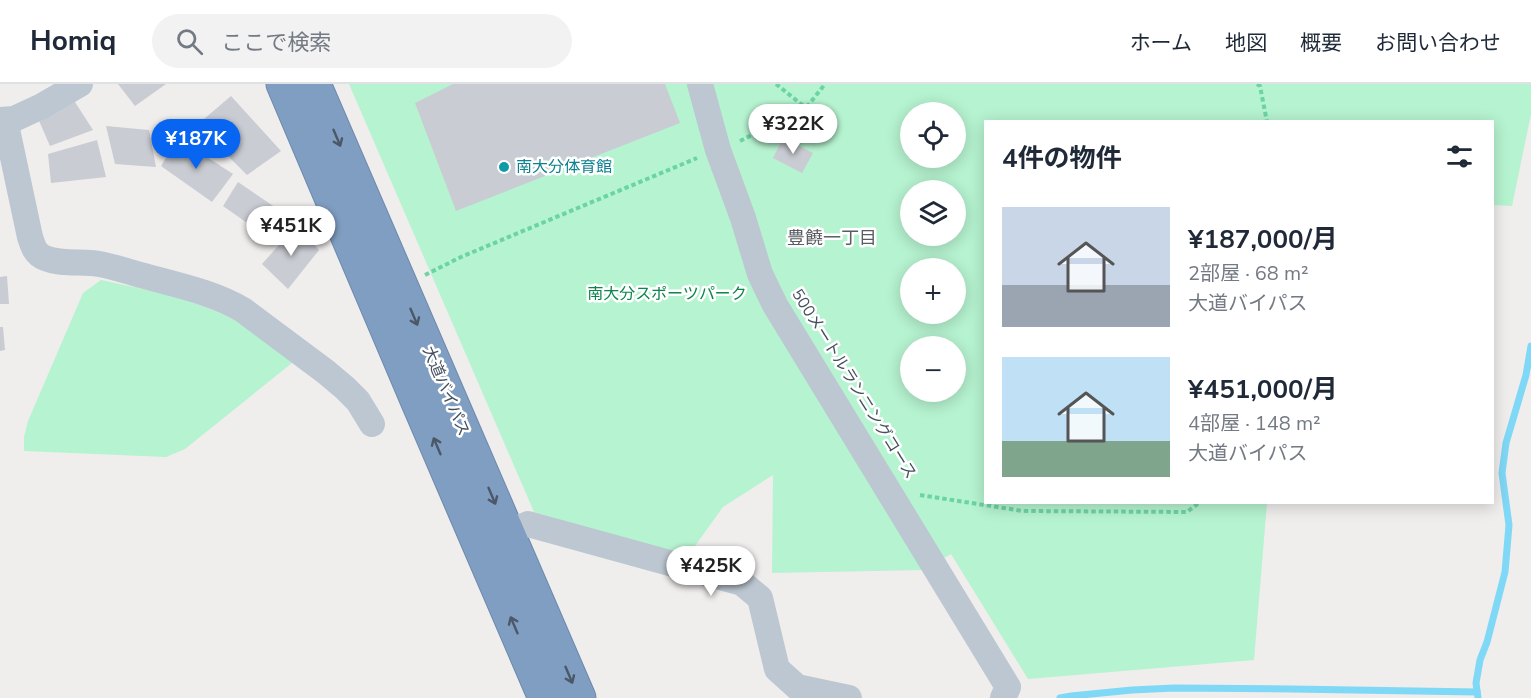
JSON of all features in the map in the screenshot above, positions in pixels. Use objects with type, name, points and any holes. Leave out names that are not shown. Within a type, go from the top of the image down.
[{"type":"highway","name":"大道バイパス","points":[[283,84],[545,698]]},
{"type":"highway","name":"大道バイパス","points":[[314,84],[579,698]]},
{"type":"street","points":[[80,84],[22,116],[2,120],[30,237],[37,255],[56,261],[100,264],[206,293],[231,303],[345,388],[358,401],[372,424]]},
{"type":"street","points":[[700,84],[726,147],[743,218],[760,274],[775,305],[1008,687],[1003,698]]},
{"type":"street","points":[[508,533],[528,524],[742,583],[760,598],[777,669],[797,687],[849,698]]},
{"type":"path","points":[[776,84],[806,108]]},
{"type":"path","points":[[422,277],[461,257],[726,147],[806,108],[825,84]]},
{"type":"path","points":[[1257,84],[1260,86],[1267,120]]},
{"type":"path","name":"500メートルランニングコース","points":[[920,495],[1023,511],[1186,512],[1197,504]]},
{"type":"green space","name":"南大分スポーツパーク","points":[[349,84],[1531,84],[1531,114],[1512,206],[1494,205],[1494,120],[984,120],[984,504],[1267,504],[1254,660],[1028,679],[951,554],[924,570],[772,573],[773,475],[723,507],[687,557],[534,512]]},
{"type":"green space","points":[[101,280],[181,299],[220,313],[256,333],[292,363],[185,449],[166,457],[24,451],[24,437],[28,421],[83,293]]},
{"type":"building","points":[[118,84],[166,84],[135,106]]},
{"type":"building","name":"南大分体育館","points":[[453,84],[665,84],[680,123],[456,211],[415,103]]},
{"type":"building","points":[[231,96],[281,151],[247,175],[197,125]]},
{"type":"building","points":[[73,99],[93,130],[50,146],[37,116]]},
{"type":"building","points":[[106,126],[149,130],[156,167],[115,164]]},
{"type":"building","points":[[178,138],[233,174],[212,202],[161,166]]},
{"type":"building","points":[[783,138],[813,153],[802,173],[773,158]]},
{"type":"building","points":[[97,140],[106,177],[51,183],[48,154]]},
{"type":"building","points":[[238,182],[285,214],[270,239],[223,206]]},
{"type":"building","points":[[297,225],[319,250],[288,289],[262,264]]},
{"type":"building","points":[[7,276],[9,304],[0,304],[0,277]]},
{"type":"building","points":[[0,327],[3,327],[5,350],[0,351]]},
{"type":"waterway","points":[[1478,698],[1476,683],[1480,660],[1487,642],[1505,572],[1509,525],[1502,473],[1506,443],[1526,375],[1531,346]]},
{"type":"waterway","points":[[1060,698],[1174,688],[1477,692]]},
{"type":"place","name":"南大分体育館","points":[[504,167]]},
{"type":"district","name":"豊饒一丁目","points":[[832,238]]}]
